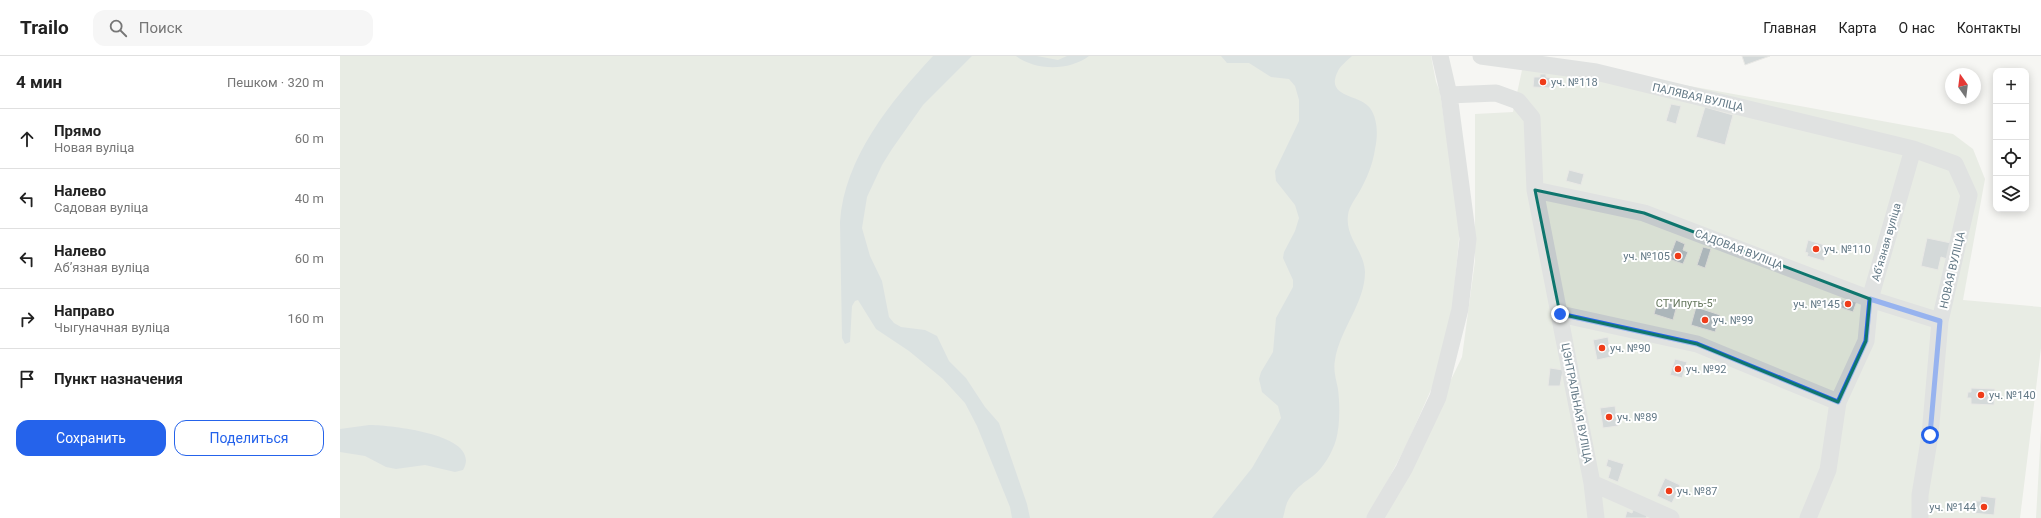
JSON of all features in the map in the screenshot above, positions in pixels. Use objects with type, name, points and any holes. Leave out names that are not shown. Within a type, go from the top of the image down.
[{"type":"street","points":[[1375,518],[1404,470],[1438,397],[1460,309],[1468,239],[1450,95],[1440,56]]},
{"type":"street","name":"ПАЛЯВАЯ ВУЛІЦА","points":[[1481,56],[1596,72],[1913,148]]},
{"type":"street","name":"ЦЭНТРАЛЬНАЯ ВУЛІЦА","points":[[1450,95],[1496,93],[1518,101],[1532,118],[1535,190],[1592,483],[1596,518]]},
{"type":"street","name":"Абʼязная вуліца","points":[[1808,518],[1828,470],[1838,402],[1866,341],[1870,299],[1913,148]]},
{"type":"street","name":"НОВАЯ ВУЛІЦА","points":[[1913,148],[1955,164],[1969,195],[1940,321],[1930,435],[1920,495],[1920,518]]},
{"type":"street","name":"САДОВАЯ ВУЛІЦА","points":[[1535,190],[1644,213],[1870,299],[1940,321]]},
{"type":"street","points":[[1560,314],[1697,344],[1838,402]]},
{"type":"street","points":[[1592,483],[1671,518]]},
{"type":"highlighted area","points":[[1535,190],[1644,213],[1870,299],[1866,341],[1838,402],[1697,344],[1560,314]]},
{"type":"green space","points":[[340,56],[1431,56],[1436,82],[1440,92],[1460,228],[1453,303],[1438,374],[1406,446],[1368,518],[340,518]]},
{"type":"green space","name":"СТ\"Ипуть-5\"","points":[[1525,56],[1953,134],[1973,149],[1985,179],[1963,300],[2041,307],[2041,348],[2020,518],[1384,518],[1462,357],[1475,261],[1475,114],[1513,112]]},
{"type":"green space","points":[[2041,430],[2041,518],[2036,518]]},
{"type":"shaded area","points":[[933,56],[972,56],[923,105],[892,149],[882,165],[867,197],[862,228],[870,256],[882,281],[889,317],[894,323],[901,327],[925,330],[937,336],[949,361],[966,378],[985,407],[999,423],[1027,504],[1030,518],[1012,518],[1010,507],[977,426],[965,403],[943,379],[909,351],[876,329],[858,300],[855,301],[852,306],[850,342],[845,344],[842,338],[840,222],[843,198],[850,175],[860,153],[886,111]]},
{"type":"shaded area","points":[[1016,56],[1037,56],[1058,60],[1067,56],[1089,56],[1081,61],[1062,67],[1043,67],[1024,61]]},
{"type":"shaded area","points":[[1221,56],[1352,56],[1338,71],[1335,80],[1336,86],[1339,91],[1365,103],[1370,108],[1375,117],[1377,128],[1376,144],[1371,166],[1364,184],[1348,215],[1349,231],[1362,257],[1365,272],[1361,294],[1342,338],[1334,364],[1338,389],[1339,409],[1339,422],[1336,440],[1330,455],[1321,468],[1298,487],[1289,498],[1283,518],[1212,518],[1252,468],[1281,418],[1278,406],[1262,392],[1259,379],[1261,372],[1273,352],[1276,318],[1293,287],[1293,280],[1283,258],[1284,252],[1295,231],[1299,218],[1295,205],[1276,181],[1275,171],[1299,121],[1299,100],[1295,86],[1289,79],[1271,77],[1249,63],[1227,63]]},
{"type":"shaded area","points":[[369,425],[413,430],[431,434],[447,440],[460,448],[466,458],[463,470],[455,472],[425,465],[396,469],[386,467],[365,456],[340,452],[340,429]]},
{"type":"building","points":[[1742,56],[1770,56],[1745,65]]},
{"type":"building","name":"уч. №118","points":[[1540,74],[1546,74],[1546,77],[1552,78],[1552,88],[1533,87],[1534,77],[1540,77]]},
{"type":"building","points":[[1671,104],[1681,106],[1676,124],[1666,121]]},
{"type":"building","points":[[1705,107],[1733,115],[1725,145],[1696,137]]},
{"type":"building","points":[[1569,170],[1584,174],[1581,185],[1566,181]]},
{"type":"building","points":[[1927,238],[1951,243],[1947,259],[1941,257],[1938,270],[1921,266]]},
{"type":"building","name":"уч. №105","points":[[1676,240],[1685,244],[1683,250],[1688,252],[1683,264],[1669,259]]},
{"type":"building","name":"уч. №110","points":[[1808,240],[1828,246],[1824,261],[1807,256],[1808,253],[1805,252]]},
{"type":"building","points":[[1703,247],[1711,249],[1705,268],[1697,265]]},
{"type":"building","name":"уч. №145","points":[[1849,294],[1858,298],[1853,312],[1839,307],[1842,300],[1846,301]]},
{"type":"building","points":[[1658,299],[1677,305],[1673,320],[1654,314]]},
{"type":"building","name":"уч. №99","points":[[1696,307],[1720,315],[1715,332],[1691,325]]},
{"type":"building","name":"уч. №90","points":[[1608,337],[1611,357],[1597,360],[1593,340]]},
{"type":"building","name":"уч. №92","points":[[1675,359],[1687,362],[1682,378],[1670,375]]},
{"type":"building","points":[[1550,368],[1563,370],[1560,386],[1548,386]]},
{"type":"building","name":"уч. №140","points":[[1971,388],[1995,389],[1994,405],[1971,404],[1971,398],[1967,398],[1968,392],[1971,392]]},
{"type":"building","name":"уч. №89","points":[[1615,406],[1618,426],[1603,428],[1600,408]]},
{"type":"building","points":[[1608,459],[1624,464],[1618,482],[1608,478],[1611,468],[1606,466]]},
{"type":"building","name":"уч. №87","points":[[1665,478],[1680,485],[1672,503],[1657,496]]},
{"type":"building","name":"уч. №144","points":[[1981,496],[1996,498],[1994,515],[1972,513],[1973,501],[1980,501]]},
{"type":"building","points":[[1634,508],[1648,514],[1646,518],[1625,518],[1627,511],[1632,513]]},
{"type":"place","name":"уч. №118","points":[[1543,82]]},
{"type":"place","name":"уч. №110","points":[[1816,249]]},
{"type":"place","name":"уч. №105","points":[[1678,256]]},
{"type":"place","name":"уч. №145","points":[[1848,304]]},
{"type":"place","name":"уч. №99","points":[[1705,320]]},
{"type":"place","name":"уч. №90","points":[[1602,348]]},
{"type":"place","name":"уч. №92","points":[[1678,369]]},
{"type":"place","name":"уч. №140","points":[[1981,395]]},
{"type":"place","name":"уч. №89","points":[[1609,417]]},
{"type":"place","name":"уч. №87","points":[[1669,491]]},
{"type":"place","name":"уч. №144","points":[[1984,507]]},
{"type":"route","points":[[1560,314],[1697,344],[1838,402],[1866,341],[1870,299],[1940,321],[1930,435]]}]
